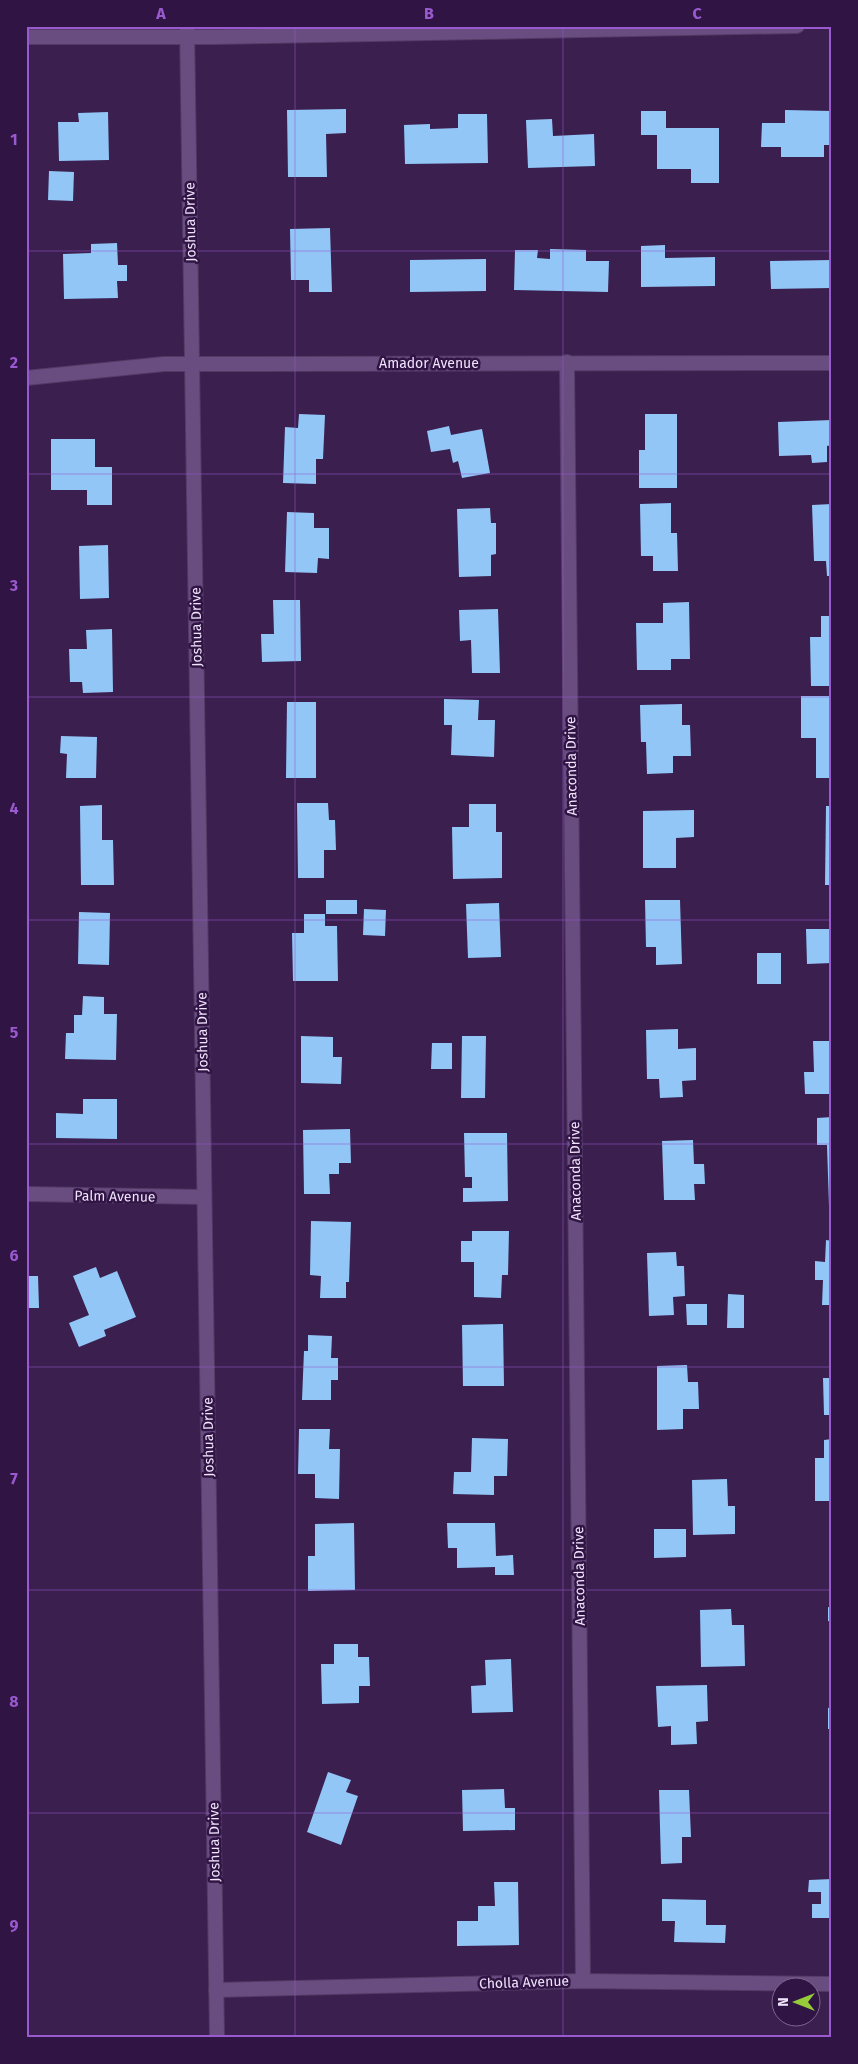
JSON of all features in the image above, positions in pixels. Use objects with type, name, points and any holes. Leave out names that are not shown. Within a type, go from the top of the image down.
[{"type":"street","points":[[26,36],[187,31],[797,26]]},
{"type":"street","name":"Joshua Drive","points":[[187,31],[216,2038]]},
{"type":"street","name":"Anaconda Drive","points":[[567,362],[583,1980]]},
{"type":"street","name":"Amador Avenue","points":[[26,378],[164,364],[832,363]]},
{"type":"street","name":"Palm Avenue","points":[[26,1194],[204,1198]]},
{"type":"street","name":"Cholla Avenue","points":[[216,1990],[583,1980],[832,1984]]},
{"type":"building","points":[[346,109],[346,133],[326,134],[327,177],[288,177],[287,110]]},
{"type":"building","points":[[785,110],[832,111],[832,145],[824,145],[824,157],[781,157],[781,147],[761,147],[762,123],[785,123]]},
{"type":"building","points":[[641,111],[666,111],[666,128],[719,128],[719,183],[691,183],[691,169],[657,169],[657,135],[641,135]]},
{"type":"building","points":[[108,112],[109,160],[59,161],[58,122],[79,122],[78,113]]},
{"type":"building","points":[[458,114],[487,114],[488,163],[405,164],[404,125],[430,124],[430,129],[458,128]]},
{"type":"building","points":[[552,119],[553,136],[594,134],[595,166],[528,168],[526,120]]},
{"type":"building","points":[[49,171],[74,172],[73,201],[48,200]]},
{"type":"building","points":[[330,228],[332,292],[309,292],[309,280],[291,280],[290,229]]},
{"type":"building","points":[[117,243],[118,265],[127,265],[127,281],[117,281],[118,298],[64,299],[63,254],[91,253],[91,244]]},
{"type":"building","points":[[665,245],[665,258],[715,257],[715,286],[641,287],[641,246]]},
{"type":"building","points":[[550,249],[586,250],[586,261],[609,261],[608,292],[514,290],[515,250],[538,250],[537,258],[550,259]]},
{"type":"building","points":[[486,259],[486,291],[410,292],[410,260]]},
{"type":"building","points":[[832,260],[832,288],[771,289],[770,261]]},
{"type":"building","points":[[299,414],[325,415],[323,459],[316,459],[316,484],[283,483],[285,427],[298,428]]},
{"type":"building","points":[[645,414],[677,414],[677,488],[639,488],[639,450],[645,450]]},
{"type":"building","points":[[832,420],[832,445],[827,446],[827,462],[812,463],[811,455],[779,456],[778,422]]},
{"type":"building","points":[[449,426],[451,435],[482,429],[490,473],[462,478],[458,461],[453,463],[450,449],[431,452],[427,431]]},
{"type":"building","points":[[51,439],[95,439],[95,467],[112,467],[112,505],[87,505],[87,490],[51,490]]},
{"type":"building","points":[[671,503],[671,533],[677,533],[678,571],[653,571],[653,556],[641,556],[640,504]]},
{"type":"building","points":[[832,504],[832,576],[827,576],[826,561],[814,561],[812,505]]},
{"type":"building","points":[[490,508],[491,523],[496,523],[496,554],[491,555],[491,576],[459,577],[457,509]]},
{"type":"building","points":[[287,512],[314,513],[314,528],[329,528],[329,559],[318,558],[317,573],[285,572]]},
{"type":"building","points":[[108,545],[109,598],[80,599],[79,546]]},
{"type":"building","points":[[273,600],[300,600],[301,661],[262,662],[261,634],[274,634]]},
{"type":"building","points":[[689,602],[690,659],[671,659],[671,670],[637,670],[636,623],[663,623],[663,603]]},
{"type":"building","points":[[498,609],[500,673],[472,673],[471,640],[460,641],[459,610]]},
{"type":"building","points":[[821,616],[832,616],[832,686],[811,686],[810,637],[821,637]]},
{"type":"building","points":[[112,629],[113,692],[83,693],[82,682],[70,682],[69,649],[87,649],[86,630]]},
{"type":"building","points":[[801,696],[832,696],[832,778],[816,778],[816,738],[801,738]]},
{"type":"building","points":[[444,699],[479,700],[478,720],[495,720],[494,757],[451,755],[452,725],[444,725]]},
{"type":"building","points":[[287,702],[316,702],[316,778],[286,778]]},
{"type":"building","points":[[682,704],[682,725],[690,725],[691,756],[673,756],[673,773],[647,774],[646,742],[641,742],[640,705]]},
{"type":"building","points":[[61,736],[97,737],[96,778],[66,778],[67,754],[60,753]]},
{"type":"building","points":[[297,803],[328,803],[329,820],[335,820],[336,850],[324,850],[324,878],[298,878]]},
{"type":"building","points":[[469,804],[496,804],[496,832],[502,832],[502,878],[453,879],[452,827],[469,827]]},
{"type":"building","points":[[102,805],[102,840],[113,840],[114,885],[81,885],[80,806]]},
{"type":"building","points":[[826,806],[832,806],[832,885],[825,885]]},
{"type":"building","points":[[694,810],[694,837],[676,838],[676,868],[643,868],[643,811]]},
{"type":"building","points":[[326,900],[357,900],[357,914],[326,914]]},
{"type":"building","points":[[645,900],[680,900],[682,964],[656,965],[656,947],[646,947]]},
{"type":"building","points":[[499,903],[501,957],[468,958],[466,904]]},
{"type":"building","points":[[364,909],[386,910],[385,936],[363,935]]},
{"type":"building","points":[[79,912],[110,913],[109,965],[78,964]]},
{"type":"building","points":[[304,914],[325,914],[325,926],[337,926],[338,981],[293,981],[292,933],[304,933]]},
{"type":"building","points":[[806,929],[832,929],[832,963],[807,964]]},
{"type":"building","points":[[757,953],[781,953],[781,984],[757,984]]},
{"type":"building","points":[[83,996],[104,997],[104,1014],[117,1014],[116,1060],[65,1059],[66,1033],[74,1033],[74,1015],[82,1015]]},
{"type":"building","points":[[678,1029],[678,1049],[696,1048],[696,1080],[682,1081],[683,1097],[660,1098],[659,1079],[647,1079],[646,1030]]},
{"type":"building","points":[[301,1036],[333,1037],[333,1057],[342,1057],[341,1084],[301,1083]]},
{"type":"building","points":[[462,1036],[486,1036],[485,1098],[461,1098]]},
{"type":"building","points":[[813,1041],[832,1041],[832,1094],[805,1094],[804,1072],[814,1072]]},
{"type":"building","points":[[432,1043],[452,1043],[452,1069],[431,1069]]},
{"type":"building","points":[[83,1099],[117,1099],[117,1139],[56,1138],[56,1113],[83,1114]]},
{"type":"building","points":[[832,1117],[832,1206],[829,1206],[827,1145],[817,1145],[817,1118]]},
{"type":"building","points":[[350,1129],[351,1163],[339,1163],[339,1174],[329,1174],[330,1194],[304,1194],[303,1130]]},
{"type":"building","points":[[464,1133],[507,1133],[508,1201],[463,1202],[463,1188],[472,1188],[472,1177],[465,1177]]},
{"type":"building","points":[[693,1140],[694,1164],[704,1164],[705,1184],[694,1184],[695,1200],[664,1200],[662,1141]]},
{"type":"building","points":[[311,1221],[351,1222],[349,1282],[346,1282],[346,1298],[320,1298],[321,1276],[310,1275]]},
{"type":"building","points":[[472,1231],[509,1231],[508,1275],[502,1275],[501,1298],[474,1297],[474,1262],[461,1262],[461,1241],[472,1241]]},
{"type":"building","points":[[826,1240],[832,1241],[832,1305],[822,1305],[823,1280],[815,1280],[815,1261],[825,1262]]},
{"type":"building","points":[[676,1252],[677,1266],[684,1266],[685,1296],[673,1297],[674,1315],[649,1316],[647,1253]]},
{"type":"building","points":[[96,1267],[100,1278],[117,1271],[136,1317],[104,1330],[106,1336],[79,1347],[69,1323],[89,1315],[73,1276]]},
{"type":"building","points":[[26,1276],[38,1276],[39,1308],[26,1308]]},
{"type":"building","points":[[728,1294],[744,1295],[744,1328],[727,1328]]},
{"type":"building","points":[[686,1304],[707,1304],[707,1325],[687,1325]]},
{"type":"building","points":[[503,1324],[504,1386],[463,1386],[462,1325]]},
{"type":"building","points":[[308,1335],[332,1336],[331,1358],[338,1358],[338,1380],[331,1380],[331,1400],[302,1400],[304,1351],[308,1351]]},
{"type":"building","points":[[687,1365],[688,1382],[698,1382],[699,1409],[683,1409],[683,1429],[657,1430],[657,1366]]},
{"type":"building","points":[[823,1378],[832,1378],[832,1415],[824,1415]]},
{"type":"building","points":[[299,1429],[330,1429],[329,1449],[340,1449],[339,1499],[315,1498],[315,1474],[298,1474]]},
{"type":"building","points":[[472,1438],[508,1439],[507,1476],[494,1476],[494,1495],[453,1494],[454,1472],[471,1472]]},
{"type":"building","points":[[832,1439],[832,1501],[815,1501],[815,1458],[824,1458],[824,1440]]},
{"type":"building","points":[[727,1479],[728,1506],[735,1506],[735,1534],[693,1535],[692,1480]]},
{"type":"building","points":[[354,1523],[355,1590],[308,1591],[308,1556],[315,1556],[315,1524]]},
{"type":"building","points":[[447,1523],[495,1523],[496,1556],[513,1555],[514,1575],[495,1575],[495,1567],[457,1568],[457,1548],[448,1548]]},
{"type":"building","points":[[654,1529],[686,1529],[686,1557],[654,1558]]},
{"type":"building","points":[[828,1607],[832,1608],[832,1622],[828,1621]]},
{"type":"building","points":[[731,1609],[732,1625],[744,1625],[745,1666],[701,1667],[700,1610]]},
{"type":"building","points":[[334,1644],[358,1644],[358,1657],[369,1657],[370,1686],[359,1686],[359,1703],[322,1704],[321,1664],[334,1664]]},
{"type":"building","points":[[511,1659],[513,1712],[472,1713],[471,1686],[486,1685],[485,1660]]},
{"type":"building","points":[[707,1685],[708,1721],[696,1722],[697,1744],[671,1745],[671,1726],[658,1727],[656,1686]]},
{"type":"building","points":[[832,1707],[832,1729],[828,1729],[828,1708]]},
{"type":"building","points":[[328,1772],[351,1780],[346,1792],[358,1796],[341,1845],[307,1832]]},
{"type":"building","points":[[504,1789],[505,1808],[515,1808],[515,1830],[463,1831],[462,1790]]},
{"type":"building","points":[[659,1790],[689,1790],[691,1837],[682,1837],[682,1863],[661,1864]]},
{"type":"building","points":[[832,1879],[832,1918],[812,1918],[812,1904],[821,1904],[821,1892],[808,1892],[809,1880]]},
{"type":"building","points":[[494,1882],[518,1882],[519,1945],[457,1946],[457,1921],[478,1921],[478,1906],[495,1906]]},
{"type":"building","points":[[662,1899],[706,1900],[706,1925],[726,1925],[725,1943],[674,1942],[675,1921],[662,1921]]}]
